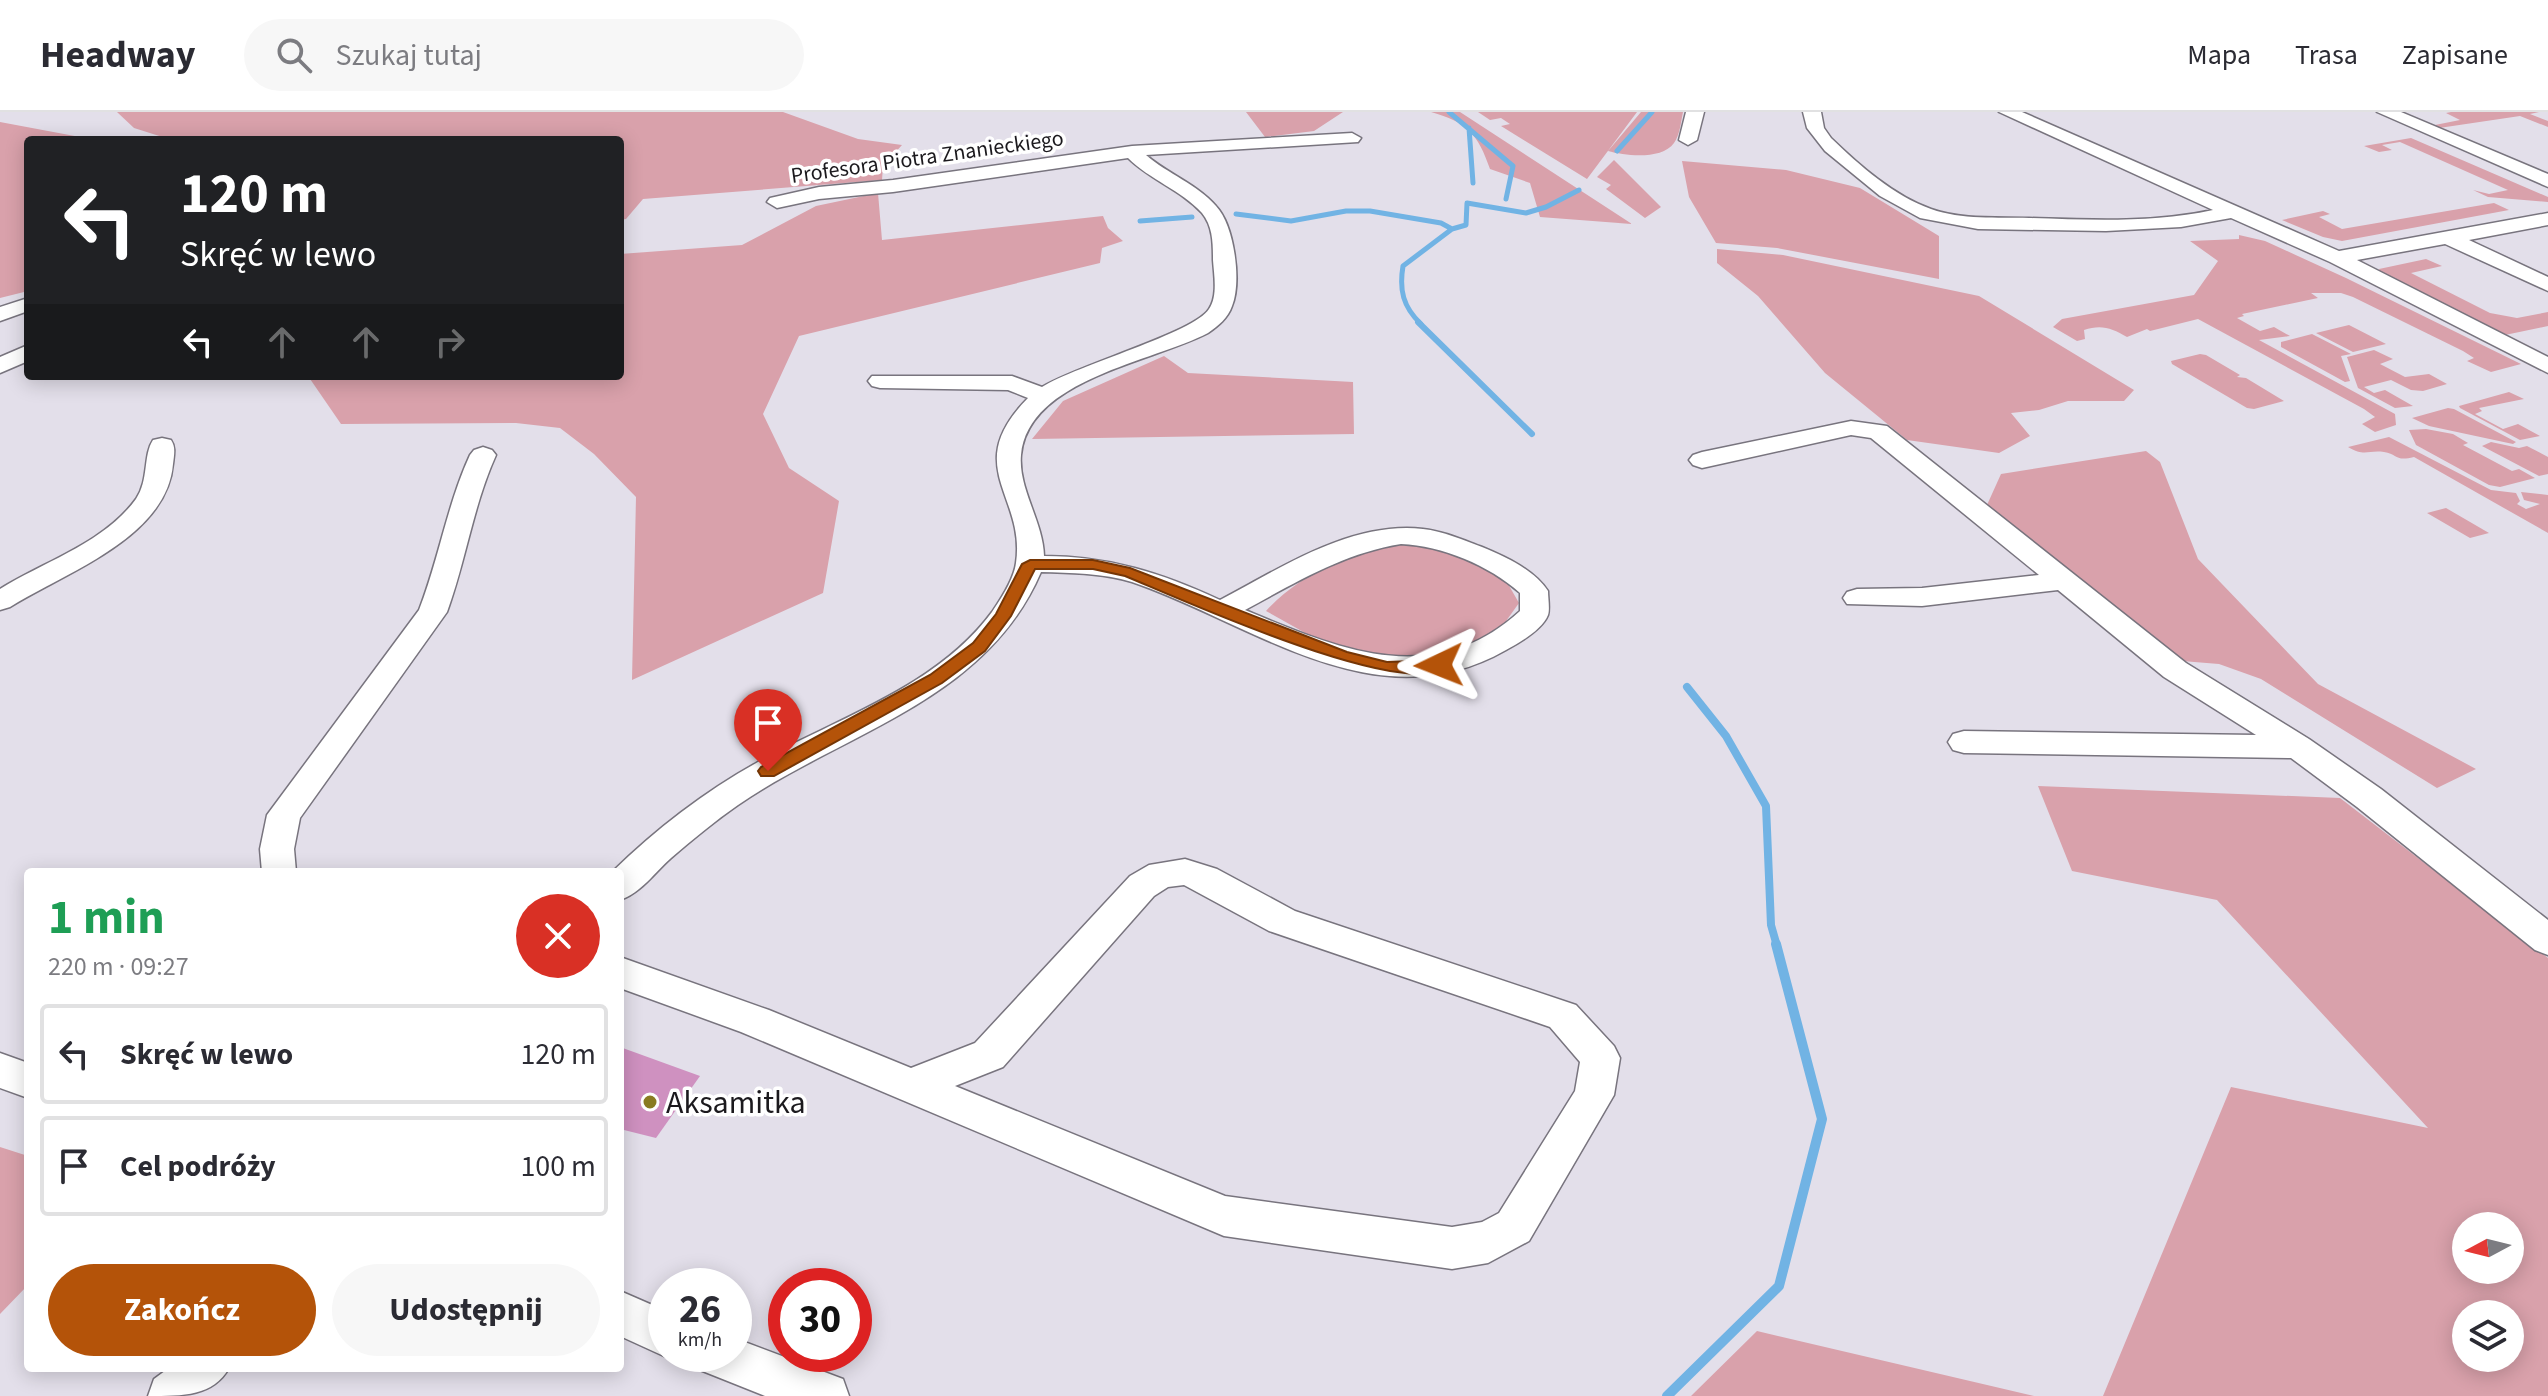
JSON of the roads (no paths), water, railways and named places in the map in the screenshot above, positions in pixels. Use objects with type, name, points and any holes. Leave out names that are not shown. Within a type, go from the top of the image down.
[{"type":"street","points":[[1688,140],[1695,112]]},
{"type":"street","points":[[1812,112],[1820,135],[1836,153],[1894,198],[1929,215],[1971,222],[2124,226],[2159,224],[2231,212]]},
{"type":"street","points":[[2008,112],[2337,258],[2548,366]]},
{"type":"street","points":[[2386,112],[2548,181]]},
{"type":"street","name":"Profesora Piotra Znanieckiego","points":[[777,202],[819,193],[893,186],[1132,151],[1352,138]]},
{"type":"street","points":[[624,882],[660,845],[710,806],[936,679],[979,647],[1003,616],[1030,564],[1028,535],[1009,479],[1009,440],[1028,411],[1045,397],[1086,375],[1200,329],[1220,312],[1225,286],[1217,220],[1192,196],[1132,151]]},
{"type":"street","points":[[2337,258],[2548,219]]},
{"type":"street","points":[[2449,238],[2548,285]]},
{"type":"street","points":[[0,314],[24,305]]},
{"type":"street","points":[[0,366],[23,345]]},
{"type":"street","points":[[880,381],[1012,383],[1045,397]]},
{"type":"street","points":[[1702,460],[1851,428],[1878,431],[2175,670],[2298,747],[2369,798],[2548,940]]},
{"type":"street","points":[[0,601],[116,533],[144,505],[158,479],[162,445]]},
{"type":"street","points":[[279,868],[277,849],[284,815],[433,612],[447,575],[466,493],[483,455]]},
{"type":"street","points":[[1030,564],[1093,564],[1130,573],[1221,611],[1342,656],[1387,668],[1439,665],[1481,651],[1516,633],[1534,614],[1534,591],[1520,577],[1490,560],[1426,537],[1394,536],[1366,540],[1221,611]]},
{"type":"street","points":[[1857,598],[1922,597],[2064,581]]},
{"type":"street","points":[[1964,742],[2298,747]]},
{"type":"street","points":[[624,973],[755,1021],[910,1086],[1224,1216],[1452,1248],[1488,1242],[1514,1227],[1594,1095],[1600,1058],[1563,1016],[1282,921],[1205,879],[1185,872],[1161,874],[1142,886],[989,1055],[910,1086]]},
{"type":"street","points":[[0,1070],[24,1079]]},
{"type":"street","points":[[624,1315],[648,1326]]},
{"type":"street","points":[[752,1368],[826,1396]]},
{"type":"street","points":[[171,1396],[201,1372]]},
{"type":"waterway","points":[[1449,112],[1469,129]]},
{"type":"waterway","points":[[1617,151],[1652,112]]},
{"type":"waterway","points":[[1469,129],[1513,166],[1506,199]]},
{"type":"waterway","points":[[1469,129],[1473,183]]},
{"type":"waterway","points":[[1452,229],[1466,225],[1467,203],[1526,213],[1546,207],[1579,190]]},
{"type":"waterway","points":[[1236,214],[1291,221],[1346,211],[1370,211],[1441,223],[1452,229]]},
{"type":"waterway","points":[[1140,221],[1192,217]]},
{"type":"waterway","points":[[1421,324],[1404,298],[1403,266],[1452,229]]},
{"type":"waterway","points":[[1418,322],[1532,434]]},
{"type":"waterway","points":[[1687,687],[1726,736],[1766,806],[1771,925],[1777,946]]},
{"type":"waterway","points":[[1667,1396],[1779,1286],[1822,1119],[1776,944]]},
{"type":"place","name":"Aksamitka","points":[[650,1102]]}]
